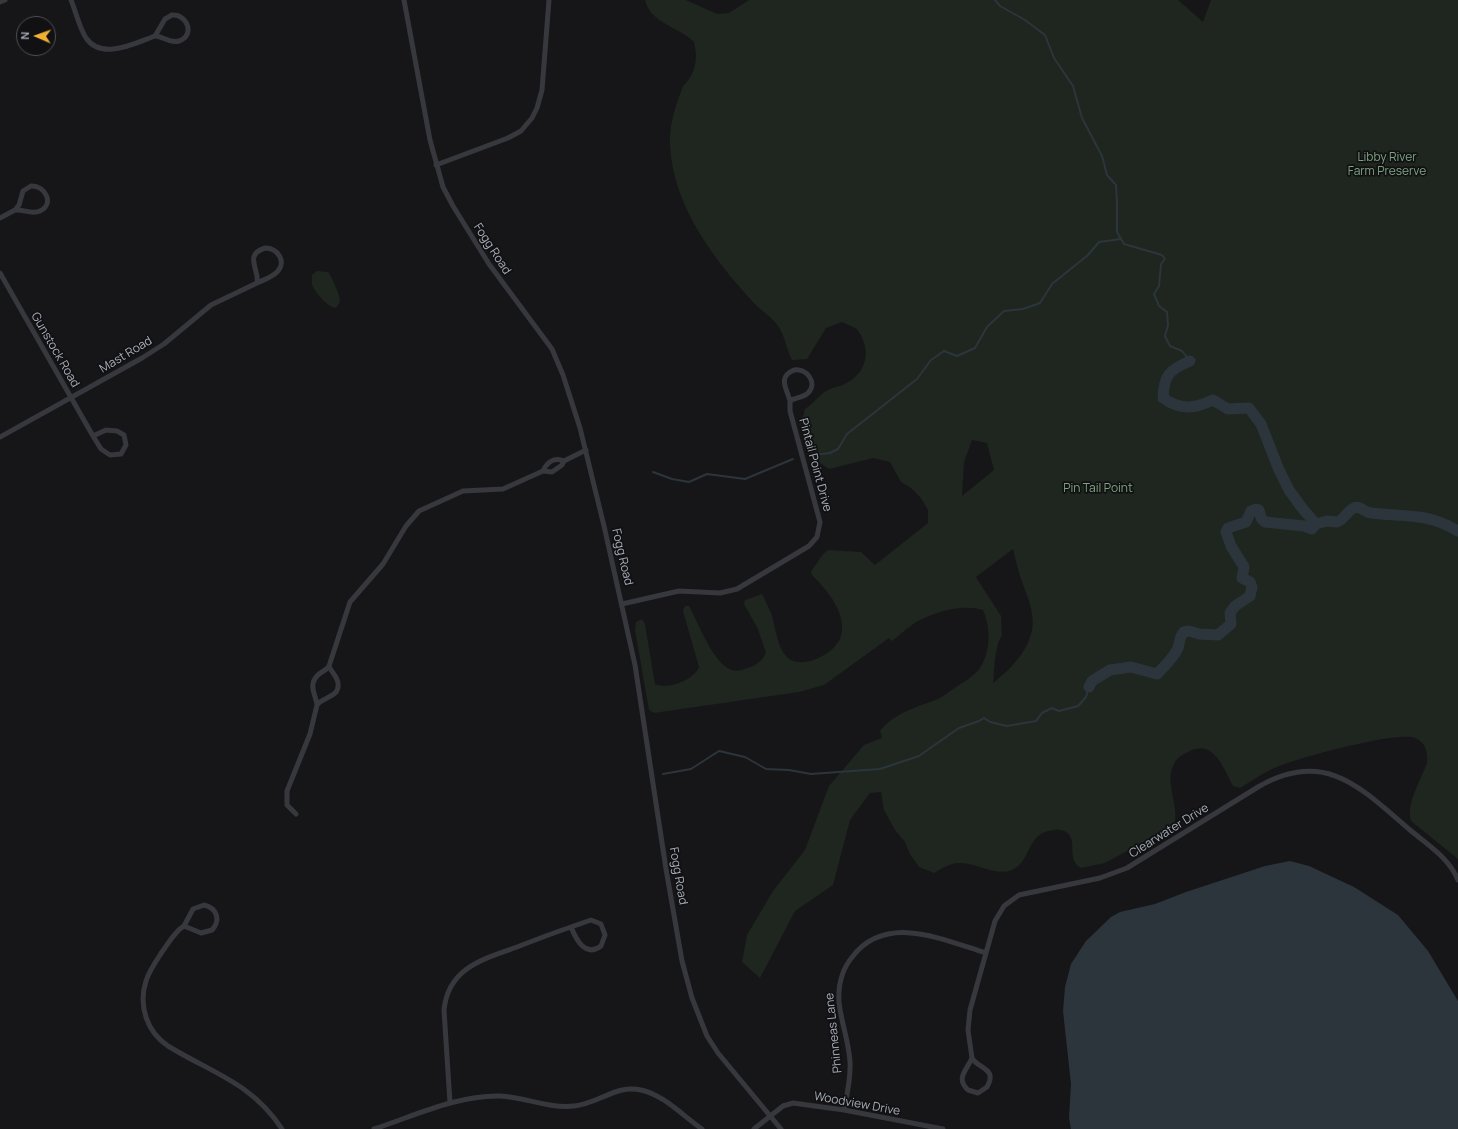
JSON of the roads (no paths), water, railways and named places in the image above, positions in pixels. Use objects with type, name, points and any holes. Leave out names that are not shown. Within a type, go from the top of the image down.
[{"type":"street","points":[[0,2],[5,0]]},
{"type":"street","points":[[71,0],[85,36],[97,47],[103,49],[116,49],[154,36],[172,41],[178,41],[187,35],[188,24],[181,16],[170,15],[165,19],[154,36]]},
{"type":"street","name":"Fogg Road","points":[[404,0],[436,165],[449,199],[491,268],[544,336],[556,356],[570,395],[586,450],[622,604],[639,687],[655,798],[680,945],[690,993],[699,1019],[713,1045],[727,1065],[781,1129]]},
{"type":"street","points":[[436,165],[508,138],[521,131],[532,118],[537,108],[542,90],[548,0]]},
{"type":"street","points":[[0,218],[15,210],[22,209],[33,212],[40,211],[47,201],[44,191],[36,186],[26,188],[21,194],[19,205],[15,210]]},
{"type":"street","name":"Mast Road","points":[[0,437],[154,350],[215,303],[257,284],[276,273],[280,267],[280,256],[272,249],[262,249],[254,256],[253,264],[258,277],[257,284]]},
{"type":"street","name":"Gunstock Road","points":[[0,273],[101,449],[108,454],[118,455],[126,448],[125,438],[122,433],[117,431],[106,430],[94,436]]},
{"type":"street","name":"Pintail Point Drive","points":[[622,604],[679,591],[720,593],[732,591],[794,556],[814,540],[820,528],[819,515],[790,411],[790,401],[784,385],[785,377],[794,370],[803,371],[810,377],[812,383],[810,390],[804,396],[790,401]]},
{"type":"street","points":[[317,705],[312,690],[314,680],[329,666],[350,602],[383,564],[406,526],[419,511],[459,492],[468,490],[503,489],[543,471],[552,472],[558,469],[564,460],[586,450]]},
{"type":"street","points":[[543,471],[548,463],[559,459],[564,460]]},
{"type":"street","points":[[296,814],[287,805],[287,791],[310,734],[317,705],[320,701],[334,695],[338,688],[337,679],[329,666]]},
{"type":"street","name":"Clearwater Drive","points":[[972,1058],[968,1037],[969,1017],[993,926],[1000,910],[1013,898],[1032,890],[1100,878],[1122,871],[1264,783],[1292,773],[1322,772],[1337,776],[1352,783],[1448,862],[1458,880]]},
{"type":"street","points":[[184,926],[199,933],[206,933],[215,926],[216,915],[209,906],[197,906],[192,910],[184,926],[164,949],[149,972],[143,1003],[145,1015],[150,1027],[168,1046],[228,1079],[255,1096],[269,1111],[282,1129]]},
{"type":"street","points":[[450,1103],[444,1010],[446,997],[454,982],[466,970],[480,961],[571,927],[588,921],[595,921],[604,928],[604,941],[599,948],[595,950],[586,948],[577,940],[571,927]]},
{"type":"street","name":"Phinneas Lane","points":[[844,1110],[850,1062],[840,1006],[839,990],[844,970],[854,955],[873,939],[886,934],[902,932],[924,935],[986,953]]},
{"type":"street","points":[[972,1058],[975,1062],[987,1070],[990,1077],[987,1087],[978,1093],[968,1090],[962,1081],[962,1073],[972,1058]]},
{"type":"street","points":[[374,1129],[469,1098],[500,1096],[560,1106],[575,1106],[616,1092],[639,1090],[653,1095],[702,1129]]},
{"type":"street","name":"Woodview Drive","points":[[754,1129],[790,1103],[844,1110],[943,1129]]},
{"type":"waterway","points":[[995,0],[1000,6],[1025,20],[1045,35],[1054,58],[1073,86],[1082,118],[1102,156],[1107,175],[1116,185],[1117,232],[1124,244],[1162,255],[1165,259],[1161,264],[1159,286],[1154,294],[1159,306],[1167,312],[1168,325],[1165,336],[1170,346],[1182,351],[1190,361]]},
{"type":"waterway","points":[[813,455],[830,453],[838,449],[847,434],[917,379],[931,360],[944,351],[957,356],[975,348],[987,327],[1004,311],[1023,309],[1040,303],[1052,284],[1088,255],[1099,242],[1121,239]]},
{"type":"waterway","points":[[1190,361],[1177,367],[1169,374],[1166,379],[1163,398],[1175,405],[1187,407],[1200,405],[1213,400],[1228,409],[1249,408],[1261,424],[1279,470],[1289,490],[1316,524]]},
{"type":"waterway","points":[[653,472],[672,479],[689,482],[707,474],[745,479],[793,459]]},
{"type":"waterway","points":[[1316,524],[1327,521],[1337,522],[1356,507],[1369,513],[1425,518],[1436,521],[1458,531]]},
{"type":"waterway","points":[[1089,687],[1092,681],[1110,670],[1131,667],[1157,674],[1174,655],[1184,632],[1189,631],[1199,634],[1218,635],[1231,624],[1230,613],[1235,606],[1250,596],[1252,587],[1250,582],[1242,578],[1244,567],[1231,546],[1226,532],[1228,528],[1246,522],[1251,511],[1256,509],[1259,510],[1261,518],[1265,522],[1304,526],[1312,529],[1316,524]]},
{"type":"waterway","points":[[663,774],[691,769],[719,751],[745,757],[766,769],[789,770],[811,774],[880,769],[919,756],[959,728],[984,718],[990,722],[1007,726],[1036,721],[1042,713],[1052,708],[1059,711],[1078,706],[1086,697],[1089,687]]},
{"type":"park label","name":"Libby River Farm Preserve","points":[[1387,165]]},
{"type":"park label","name":"Pin Tail Point","points":[[1098,489]]}]
